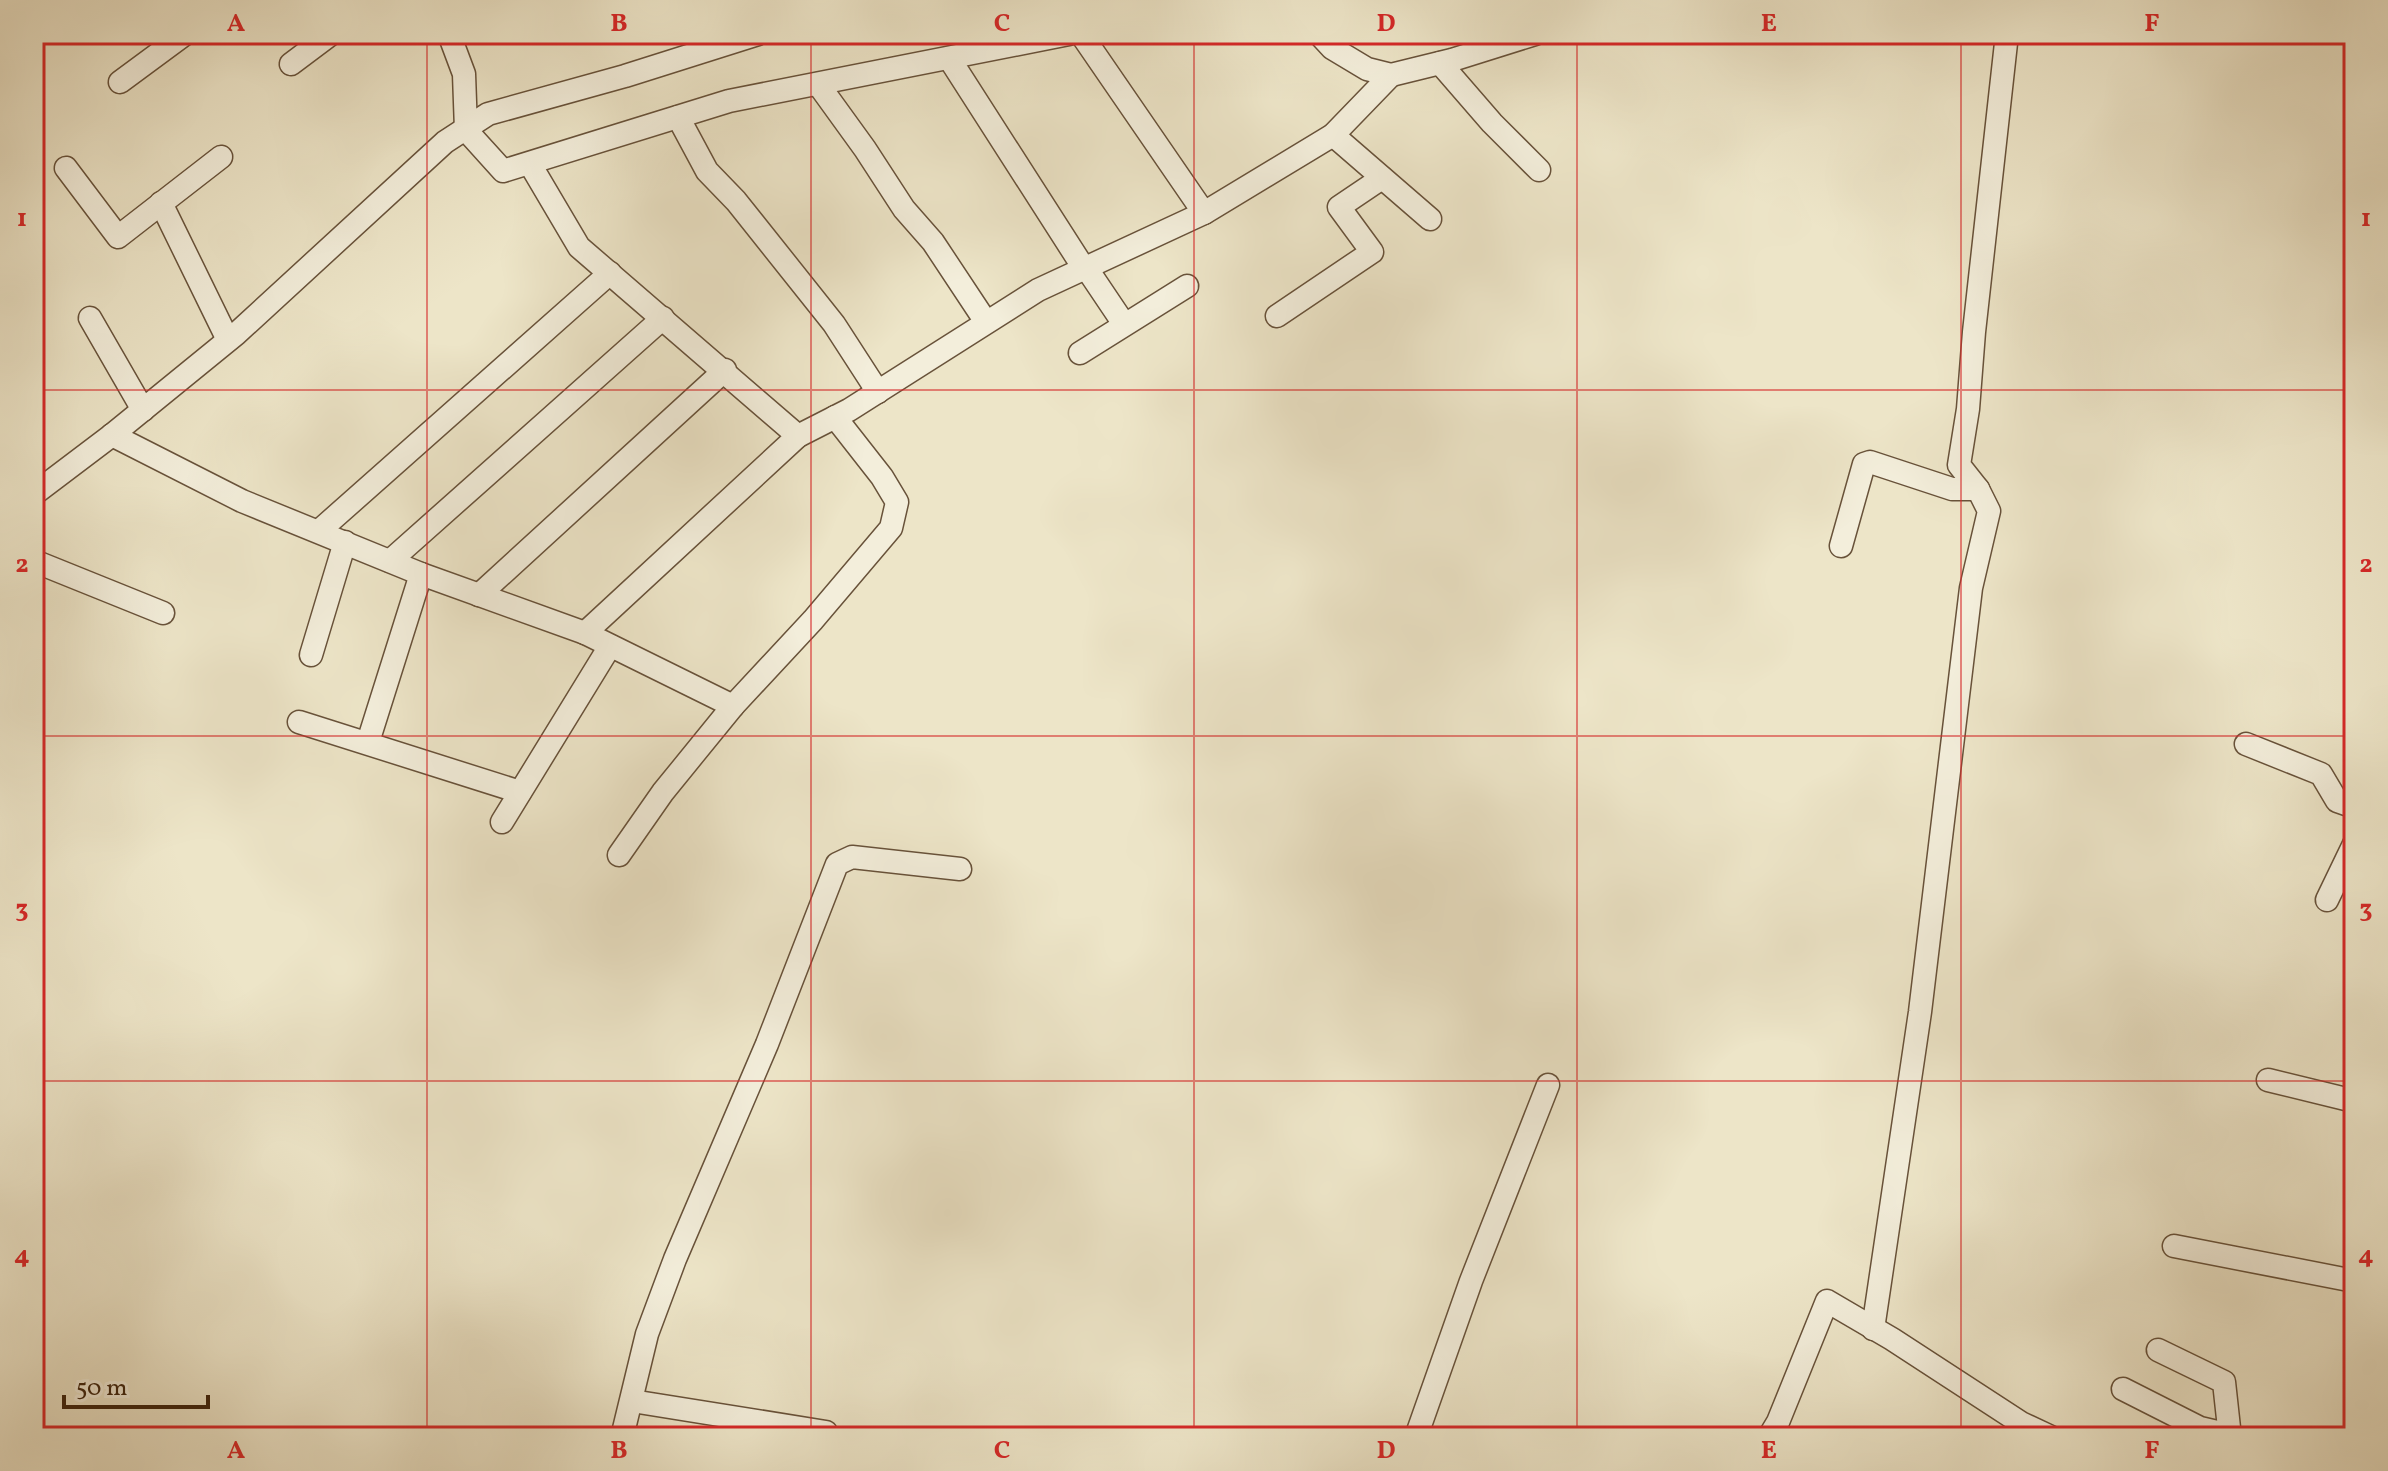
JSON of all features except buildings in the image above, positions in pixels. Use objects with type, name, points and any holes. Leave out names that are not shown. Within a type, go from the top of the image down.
[{"type":"street","points":[[120,82],[185,34]]},
{"type":"street","points":[[291,64],[331,34]]},
{"type":"street","points":[[449,34],[464,74],[466,130],[503,171],[729,101],[1069,34]]},
{"type":"street","points":[[34,494],[228,340],[445,142],[488,114],[625,76],[758,34]]},
{"type":"street","points":[[1081,34],[1204,213]]},
{"type":"street","points":[[1319,34],[1332,48],[1367,69],[1391,75],[1535,34]]},
{"type":"street","points":[[1873,1329],[1920,1012],[1971,588],[1989,511],[1978,489],[1959,465],[1968,409],[2007,34]]},
{"type":"street","points":[[949,58],[1124,324]]},
{"type":"street","points":[[1440,63],[1492,123],[1539,170]]},
{"type":"street","points":[[585,633],[798,436],[878,392],[1038,290],[1204,213],[1333,135],[1391,75]]},
{"type":"street","points":[[818,84],[904,209],[933,242],[986,322]]},
{"type":"street","points":[[678,117],[707,171],[736,201],[834,324],[878,392]]},
{"type":"street","points":[[1333,135],[1430,219]]},
{"type":"street","points":[[66,168],[118,237],[221,157]]},
{"type":"street","points":[[530,164],[579,247],[798,436]]},
{"type":"street","points":[[1277,316],[1372,252],[1339,207],[1382,178]]},
{"type":"street","points":[[161,203],[228,340]]},
{"type":"street","points":[[319,531],[610,273]]},
{"type":"street","points":[[1080,353],[1187,286]]},
{"type":"street","points":[[90,318],[143,410]]},
{"type":"street","points":[[390,561],[663,318]]},
{"type":"street","points":[[479,595],[725,370]]},
{"type":"street","points":[[619,855],[663,792],[733,706],[813,620],[891,528],[897,502],[882,477],[835,417]]},
{"type":"street","points":[[112,435],[242,501],[421,574],[585,633],[733,706]]},
{"type":"street","points":[[1841,546],[1864,464],[1870,462],[1952,489],[1978,489]]},
{"type":"street","points":[[311,655],[345,542]]},
{"type":"street","points":[[34,561],[163,613]]},
{"type":"street","points":[[368,742],[421,574]]},
{"type":"street","points":[[502,822],[610,646]]},
{"type":"street","points":[[299,722],[520,792]]},
{"type":"street","points":[[2246,744],[2321,774],[2337,801],[2354,807]]},
{"type":"street","points":[[2327,900],[2354,844]]},
{"type":"street","points":[[622,1437],[647,1334],[675,1259],[767,1044],[837,864],[852,857],[960,869]]},
{"type":"street","points":[[2268,1080],[2354,1101]]},
{"type":"street","points":[[1416,1437],[1471,1281],[1548,1085]]},
{"type":"street","points":[[2174,1246],[2354,1281]]},
{"type":"street","points":[[1769,1437],[1827,1301],[2021,1423],[2051,1437]]},
{"type":"street","points":[[2123,1389],[2200,1428],[2230,1436],[2224,1382],[2158,1350]]},
{"type":"street","points":[[632,1401],[826,1432]]}]
